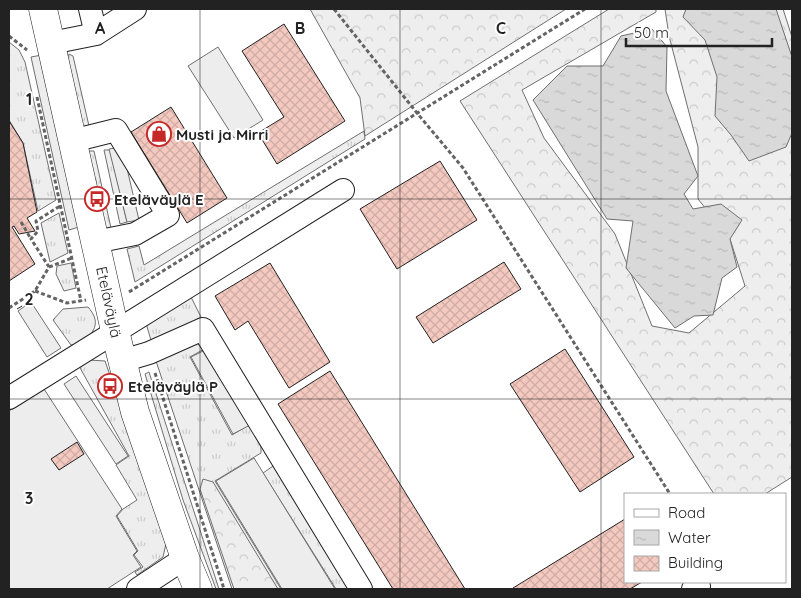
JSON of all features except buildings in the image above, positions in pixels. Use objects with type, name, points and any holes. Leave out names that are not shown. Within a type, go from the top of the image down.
[{"type":"main road","name":"Eteläväylä","points":[[43,9],[34,45],[72,141],[134,412],[185,558],[198,589]]},
{"type":"lane","points":[[90,9],[96,34]]},
{"type":"lane","points":[[34,45],[96,34],[135,9]]},
{"type":"lane","points":[[72,141],[116,130],[168,215],[135,234],[96,242]]},
{"type":"lane","points":[[9,398],[343,190]]},
{"type":"lane","points":[[122,361],[149,353],[202,328],[361,589]]},
{"type":"lane","points":[[138,589],[185,558]]},
{"type":"path","points":[[334,9],[463,168],[669,493]]},
{"type":"path","points":[[130,292],[586,9]]},
{"type":"path","points":[[9,36],[34,45],[28,59]]},
{"type":"path","points":[[36,96],[81,301]]},
{"type":"path","points":[[31,239],[38,231],[36,221],[60,206]]},
{"type":"path","points":[[21,222],[49,267]]},
{"type":"path","points":[[9,308],[35,291],[49,267],[72,258]]},
{"type":"green space","points":[[310,9],[566,9],[365,136],[360,98]]},
{"type":"green space","points":[[609,9],[656,9],[656,12],[522,90],[544,138],[615,234],[652,326],[689,333],[745,286],[730,239],[698,199],[698,147],[669,36],[665,9],[783,9],[792,37],[792,477],[767,493],[713,493],[460,101]]},
{"type":"green space","points":[[9,42],[19,50],[25,62],[56,200],[38,211],[23,143],[9,120]]},
{"type":"green space","points":[[69,54],[73,56],[89,126],[86,131],[80,125],[66,60]]},
{"type":"green space","points":[[364,131],[365,139],[135,282],[127,249],[139,246],[144,265]]},
{"type":"green space","points":[[104,150],[110,150],[127,222],[120,224]]},
{"type":"green space","points":[[94,151],[111,228],[104,231],[99,206],[103,205],[99,192],[95,192],[87,152]]},
{"type":"green space","points":[[59,213],[68,253],[50,262],[41,223]]},
{"type":"green space","points":[[71,263],[76,288],[64,291],[56,274],[57,266]]},
{"type":"green space","points":[[191,297],[201,317],[168,339],[152,344],[146,323]]},
{"type":"green space","points":[[88,307],[94,317],[94,330],[84,343],[71,345],[53,320],[63,309]]},
{"type":"green space","points":[[201,338],[206,348],[190,357],[232,435],[249,425],[261,446],[261,453],[215,481],[281,589],[232,589],[156,361]]},
{"type":"green space","points":[[89,360],[105,361],[167,539],[163,557],[137,575],[135,572],[143,567],[134,555],[138,551],[117,516],[123,509],[137,500],[116,465],[129,456],[79,366]]},
{"type":"green space","points":[[149,372],[219,589],[216,589],[183,500],[145,374]]},
{"type":"green space","points":[[276,464],[353,589],[336,589],[263,473]]},
{"type":"green space","points":[[203,479],[213,482],[278,589],[234,589],[200,489]]},
{"type":"shaded area","points":[[218,47],[263,120],[234,138],[188,66]]},
{"type":"shaded area","points":[[42,55],[79,227],[69,230],[31,57]]},
{"type":"shaded area","points":[[122,147],[139,220],[127,222],[109,149]]},
{"type":"shaded area","points":[[31,302],[61,348],[47,357],[18,311]]},
{"type":"shaded area","points":[[209,348],[250,425],[233,434],[191,357]]},
{"type":"shaded area","points":[[76,376],[128,456],[116,464],[64,384]]},
{"type":"shaded area","points":[[44,389],[122,509],[116,516],[137,551],[133,555],[141,567],[107,589],[9,589],[9,411]]},
{"type":"shaded area","points":[[254,458],[335,589],[282,589],[216,481]]},
{"type":"water","points":[[686,9],[776,9],[792,57],[792,133],[786,147],[749,161],[715,116],[717,77],[705,40],[683,17]]},
{"type":"water","points":[[652,29],[667,47],[666,91],[698,176],[684,194],[693,209],[721,204],[742,220],[730,239],[737,267],[722,278],[713,315],[694,316],[675,328],[626,268],[633,221],[607,219],[533,100],[567,66],[603,66],[621,36]]},
{"type":"fence","points":[[17,309],[31,301]]},
{"type":"place","name":"Musti ja Mirri","points":[[159,134]]},
{"type":"place","name":"Eteläväylä E","points":[[97,199]]},
{"type":"place","name":"Eteläväylä P","points":[[110,386]]}]
